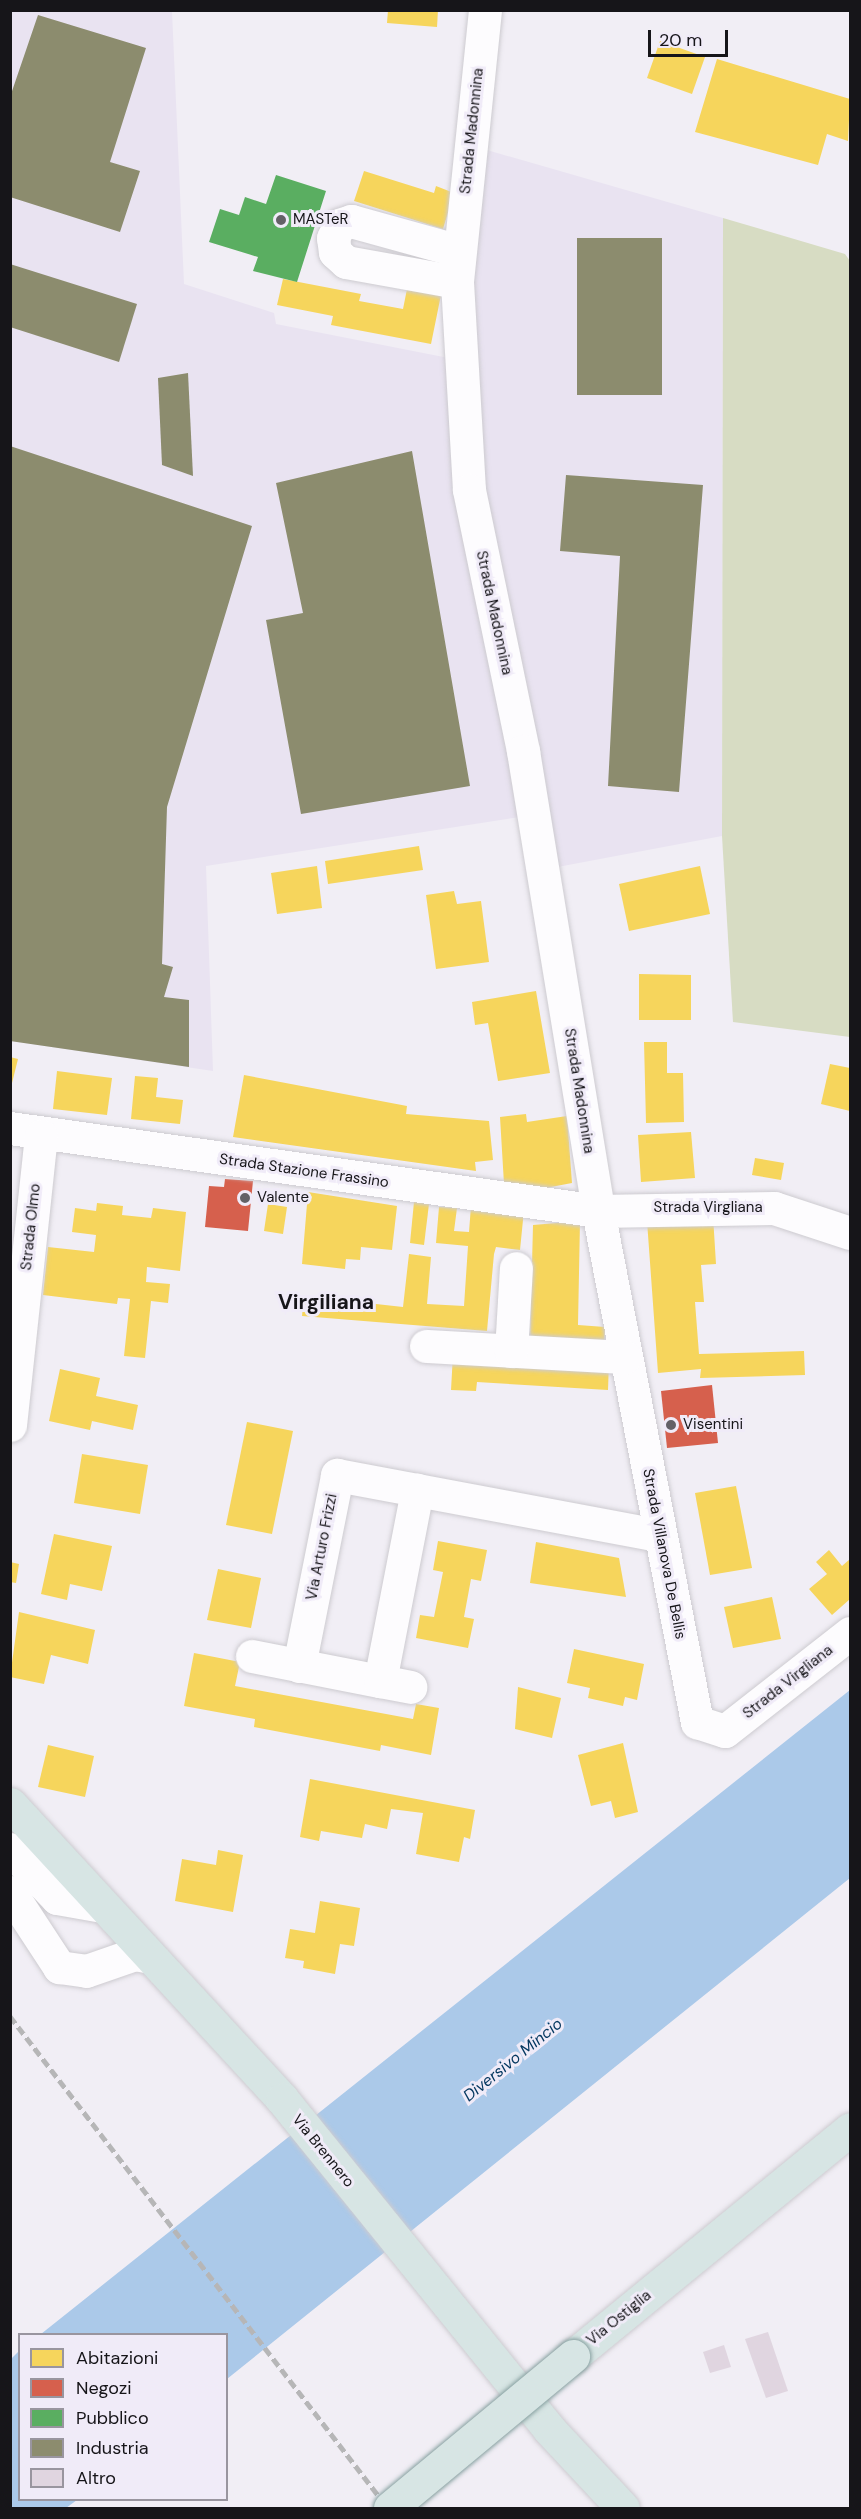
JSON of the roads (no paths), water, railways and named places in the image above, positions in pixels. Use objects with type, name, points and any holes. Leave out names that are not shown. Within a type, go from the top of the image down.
[{"type":"main road","name":"Via Brennero","points":[[10,1804],[282,2099],[428,2282],[623,2508]]},
{"type":"main road","name":"Via Ostiglia","points":[[390,2508],[850,2129]]},
{"type":"street","name":"Strada Madonnina","points":[[485,10],[458,267],[469,490],[523,751],[598,1211]]},
{"type":"street","name":"Strada Stazione Frassino","points":[[26,1132],[598,1211]]},
{"type":"street","name":"Strada Olmo","points":[[10,1425],[26,1132]]},
{"type":"street","name":"Strada Virgliana","points":[[598,1211],[774,1208],[850,1233]]},
{"type":"street","name":"Strada Villanova De Bellis","points":[[598,1211],[697,1722],[725,1731]]},
{"type":"street","points":[[511,1350],[516,1269]]},
{"type":"street","points":[[426,1346],[625,1357]]},
{"type":"street","name":"Via Arturo Frizzi","points":[[299,1666],[337,1475],[659,1535]]},
{"type":"street","points":[[252,1656],[395,1684],[417,1490]]},
{"type":"street","name":"Strada Virgliana","points":[[725,1731],[850,1633]]},
{"type":"street","points":[[10,1849],[57,1898],[102,1906]]},
{"type":"street","points":[[10,1892],[59,1967],[86,1971],[135,1954],[150,1957]]},
{"type":"water","name":"Diversivo Mincio","points":[[850,1690],[850,1878],[228,2378],[228,2333],[42,2333]]},
{"type":"water","points":[[18,2352],[18,2501],[76,2501],[66,2508],[11,2508],[11,2359]]},
{"type":"railway","points":[[10,2016],[388,2508]]},
{"type":"place","name":"MASTeR","points":[[281,220]]},
{"type":"place","name":"Valente","points":[[245,1198]]},
{"type":"place","name":"Visentini","points":[[671,1425]]},
{"type":"district","name":"Virgiliana","points":[[326,1302]]}]
